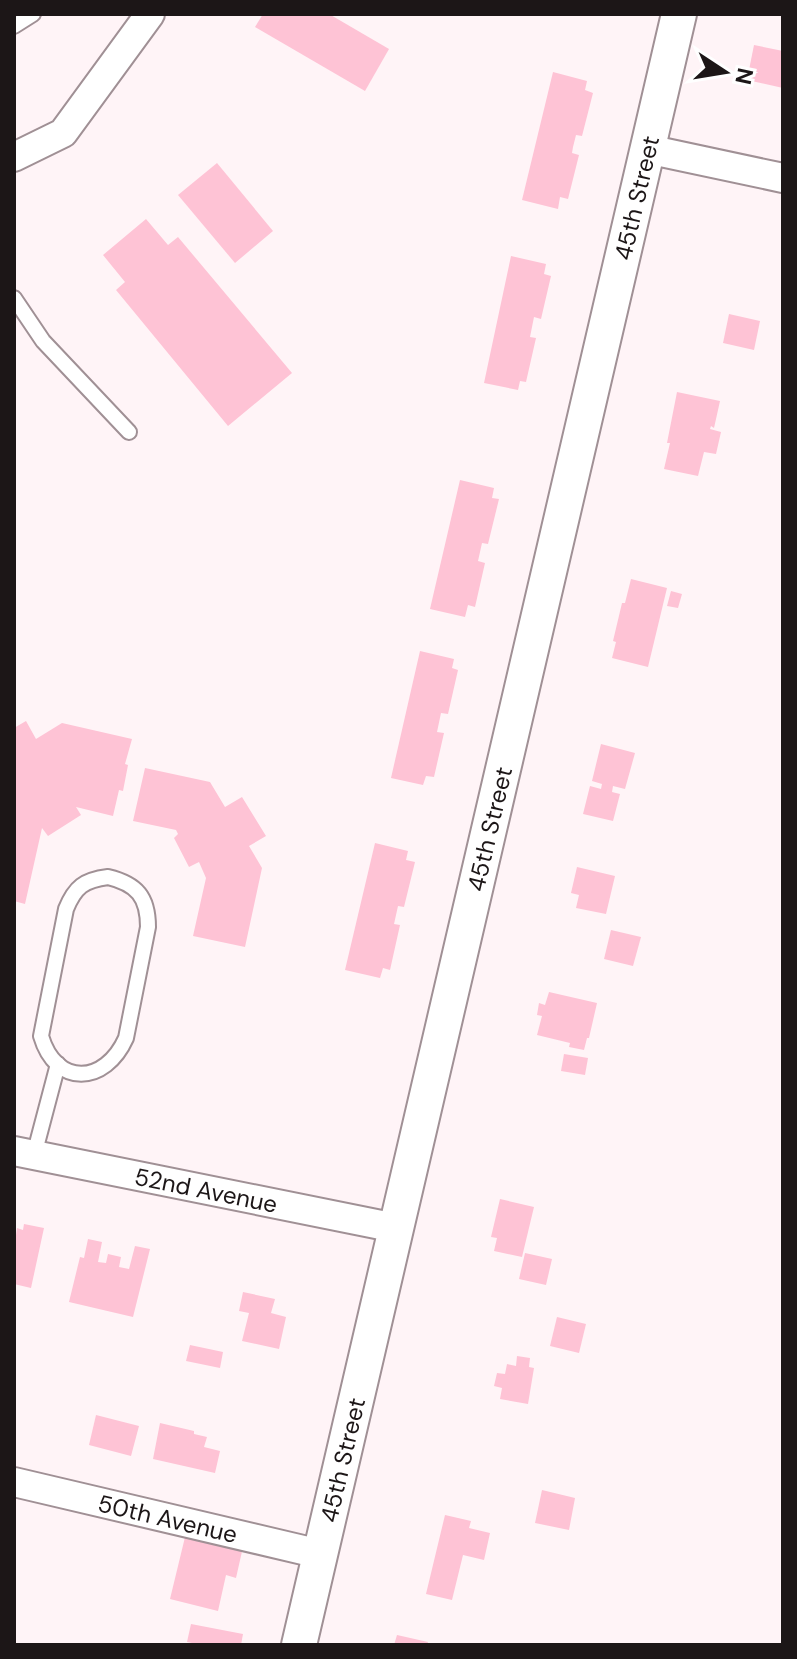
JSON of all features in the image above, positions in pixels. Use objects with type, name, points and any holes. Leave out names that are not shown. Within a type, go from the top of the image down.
[{"type":"street","points":[[14,157],[63,133],[150,14]]},
{"type":"street","name":"45th Street","points":[[299,1645],[679,14]]},
{"type":"street","points":[[647,149],[783,178]]},
{"type":"street","name":"52nd Avenue","points":[[24,1153],[396,1228]]},
{"type":"street","name":"50th Avenue","points":[[14,1482],[320,1554]]},
{"type":"lane","points":[[14,26],[33,14]]},
{"type":"lane","points":[[14,298],[43,341],[129,432]]},
{"type":"lane","points":[[108,877],[123,880],[144,899],[148,913],[148,927],[126,1038],[112,1061],[101,1069],[75,1073],[58,1064],[45,1049],[41,1036],[66,909],[72,896],[94,879],[108,877]]},
{"type":"lane","points":[[24,1153],[58,1064]]},
{"type":"building","points":[[263,14],[329,14],[389,49],[365,91],[255,27]]},
{"type":"building","points":[[754,45],[783,51],[783,88],[747,80]]},
{"type":"building","points":[[553,72],[587,81],[585,90],[593,93],[582,136],[576,135],[573,147],[572,153],[579,155],[568,199],[560,197],[558,209],[522,200]]},
{"type":"building","points":[[217,163],[273,231],[235,263],[178,195]]},
{"type":"building","points":[[146,219],[168,245],[178,237],[292,373],[228,426],[116,290],[125,282],[103,255]]},
{"type":"building","points":[[511,256],[546,264],[544,274],[551,276],[541,319],[534,317],[530,337],[536,338],[526,382],[520,381],[518,390],[484,383]]},
{"type":"building","points":[[729,314],[760,321],[754,350],[723,343]]},
{"type":"building","points":[[677,392],[720,401],[714,428],[711,426],[710,429],[721,432],[716,454],[704,452],[698,476],[664,469]]},
{"type":"building","points":[[460,480],[494,488],[492,498],[499,499],[488,544],[482,543],[478,561],[485,563],[475,607],[468,605],[465,617],[430,609]]},
{"type":"building","points":[[631,579],[667,588],[648,667],[612,658],[622,603],[625,603]]},
{"type":"building","points":[[671,591],[682,594],[678,608],[667,606]]},
{"type":"building","points":[[420,651],[454,659],[452,668],[458,670],[448,714],[441,713],[437,732],[444,733],[434,777],[426,776],[423,785],[391,778]]},
{"type":"building","points":[[26,721],[36,739],[62,723],[132,739],[125,764],[128,765],[123,791],[119,790],[113,816],[76,807],[81,815],[48,836],[42,828],[25,904],[14,901],[14,728]]},
{"type":"building","points":[[601,744],[635,753],[625,789],[613,786],[612,792],[620,794],[613,821],[583,814],[590,786],[601,789],[602,784],[592,781]]},
{"type":"building","points":[[145,768],[210,782],[225,807],[242,797],[266,836],[249,846],[262,868],[245,947],[193,936],[206,878],[199,862],[189,867],[174,838],[178,834],[176,830],[133,821]]},
{"type":"building","points":[[375,843],[408,851],[406,860],[415,862],[404,907],[398,906],[394,924],[400,925],[390,970],[383,968],[380,978],[345,970]]},
{"type":"building","points":[[577,867],[615,876],[606,914],[576,908],[579,895],[571,893]]},
{"type":"building","points":[[611,930],[641,937],[633,966],[604,959]]},
{"type":"building","points":[[549,992],[597,1003],[584,1050],[569,1047],[570,1043],[537,1035],[542,1016],[537,1015],[539,1003],[545,1005]]},
{"type":"building","points":[[564,1054],[588,1058],[585,1075],[561,1071]]},
{"type":"building","points":[[500,1199],[534,1207],[522,1257],[494,1251],[497,1238],[491,1237]]},
{"type":"building","points":[[24,1224],[44,1228],[31,1288],[14,1284],[14,1235],[17,1228],[23,1230]]},
{"type":"building","points":[[88,1239],[102,1242],[98,1262],[106,1263],[108,1254],[121,1257],[119,1267],[129,1269],[135,1246],[150,1249],[133,1317],[69,1302],[80,1257],[84,1258]]},
{"type":"building","points":[[525,1253],[552,1259],[546,1285],[519,1279]]},
{"type":"building","points":[[243,1292],[275,1299],[271,1313],[286,1317],[279,1349],[242,1341],[249,1313],[239,1311]]},
{"type":"building","points":[[557,1317],[586,1324],[579,1353],[550,1346]]},
{"type":"building","points":[[190,1345],[223,1352],[220,1368],[186,1361]]},
{"type":"building","points":[[517,1356],[530,1358],[529,1367],[534,1368],[528,1404],[500,1399],[502,1388],[494,1386],[497,1373],[505,1374],[507,1364],[516,1366]]},
{"type":"building","points":[[96,1415],[139,1426],[131,1456],[89,1445]]},
{"type":"building","points":[[160,1423],[207,1437],[204,1447],[220,1451],[215,1473],[153,1459]]},
{"type":"building","points":[[542,1490],[575,1498],[569,1530],[535,1523]]},
{"type":"building","points":[[445,1515],[471,1521],[469,1528],[490,1533],[484,1560],[463,1555],[452,1600],[426,1594]]},
{"type":"building","points":[[186,1533],[243,1547],[236,1578],[226,1575],[218,1611],[170,1599]]},
{"type":"building","points":[[191,1624],[243,1634],[241,1645],[187,1642]]},
{"type":"building","points":[[397,1635],[428,1642],[427,1645],[394,1645]]}]
